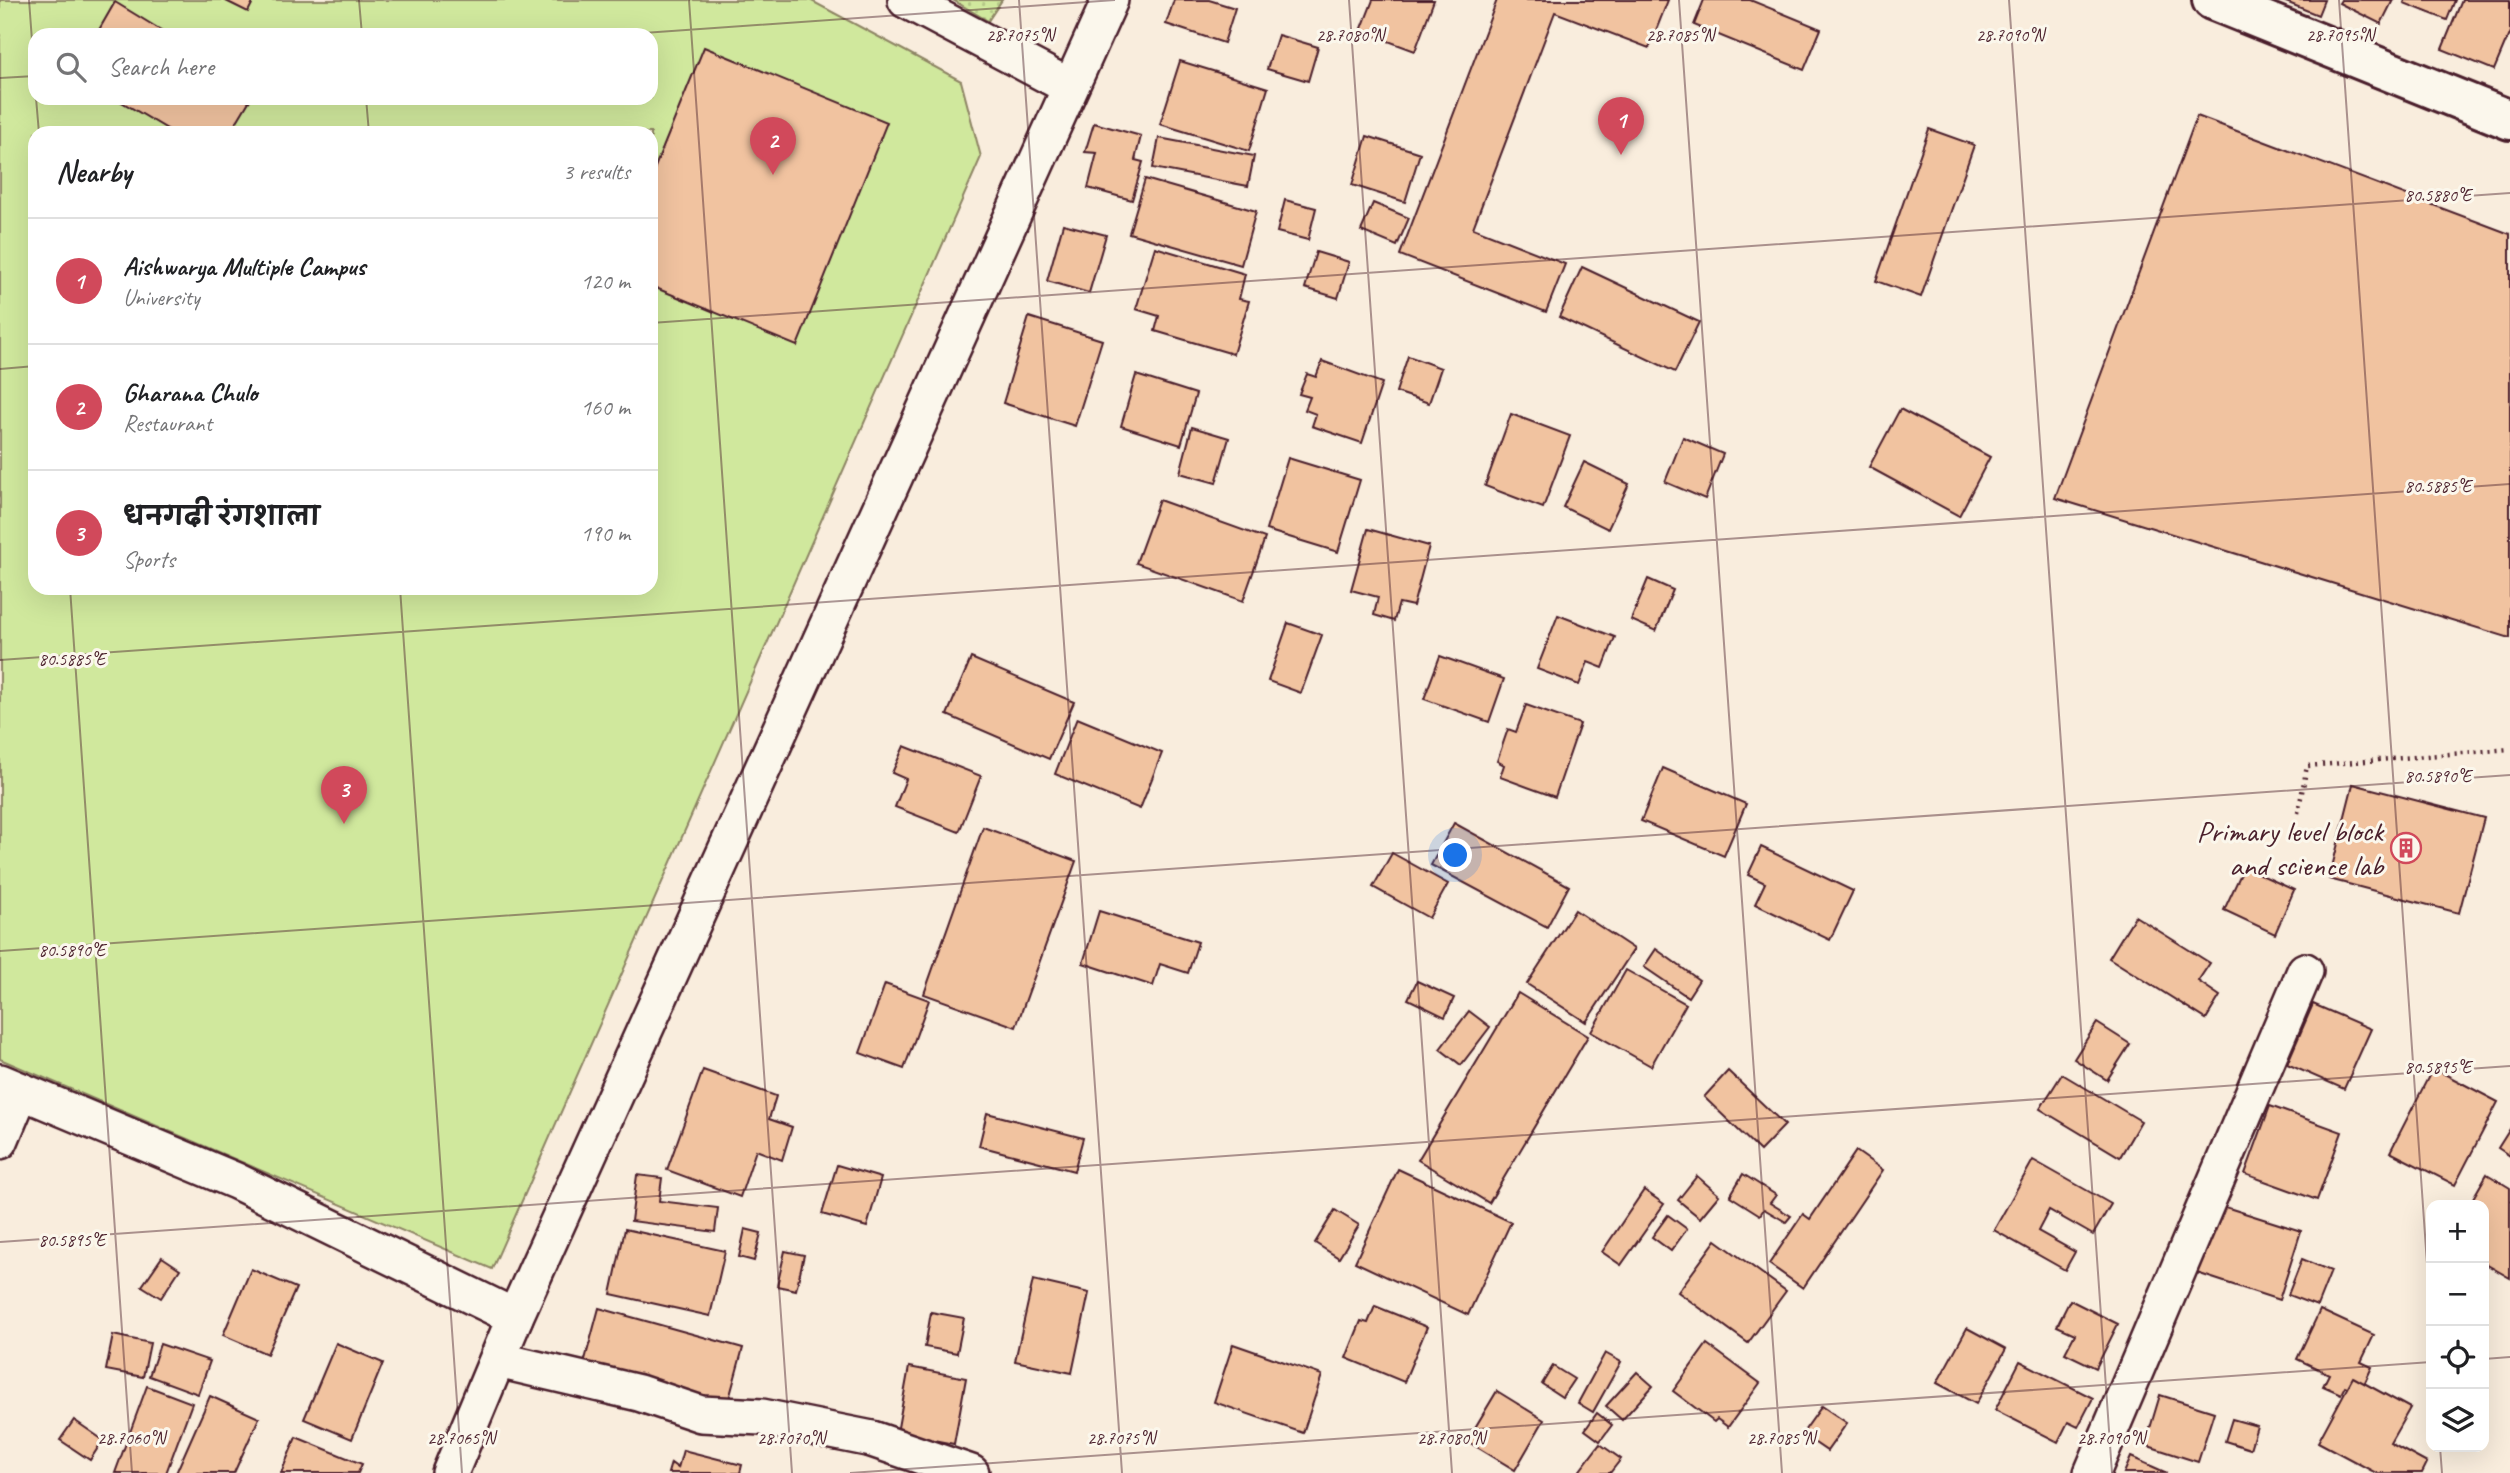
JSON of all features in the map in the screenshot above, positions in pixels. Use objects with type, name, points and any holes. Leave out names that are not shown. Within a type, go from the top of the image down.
[{"type":"street","points":[[905,0],[1070,87]]},
{"type":"street","points":[[450,1473],[515,1317],[1110,0]]},
{"type":"street","points":[[2212,0],[2510,120]]},
{"type":"street","points":[[2092,1473],[2305,971]]},
{"type":"street","points":[[0,1141],[11,1087],[236,1181],[515,1317]]},
{"type":"street","points":[[498,1360],[639,1394],[701,1414],[762,1417],[872,1439],[971,1473]]},
{"type":"path","points":[[2298,813],[2307,766],[2510,749]]},
{"type":"green space","points":[[0,0],[810,0],[961,81],[981,157],[492,1269],[0,1059]]},
{"type":"green space","points":[[953,0],[1002,0],[988,21]]},
{"type":"building","points":[[224,0],[254,0],[248,12]]},
{"type":"building","points":[[1174,0],[1209,0],[1235,8],[1224,43],[1166,24]]},
{"type":"building","points":[[1373,0],[1434,0],[1415,51],[1361,31]]},
{"type":"building","points":[[1497,0],[1668,0],[1649,48],[1555,12],[1473,228],[1565,264],[1546,312],[1400,255]]},
{"type":"building","points":[[1704,0],[1750,0],[1821,29],[1804,70],[1694,25]]},
{"type":"building","points":[[2281,0],[2324,0],[2318,15]]},
{"type":"building","points":[[2341,0],[2393,0],[2381,24],[2339,3]]},
{"type":"building","points":[[2405,0],[2455,0],[2447,20],[2404,3]]},
{"type":"building","points":[[2462,0],[2510,0],[2510,32],[2494,70],[2442,49]]},
{"type":"building","points":[[115,2],[158,28],[100,28]]},
{"type":"building","points":[[1278,35],[1318,47],[1308,81],[1267,69]]},
{"type":"building","points":[[704,47],[887,122],[797,346],[658,289],[658,160]]},
{"type":"building","points":[[1180,61],[1268,88],[1249,151],[1160,124]]},
{"type":"building","points":[[127,105],[247,105],[234,126],[162,126]]},
{"type":"building","points":[[2197,116],[2510,234],[2510,638],[2055,498]]},
{"type":"building","points":[[1094,123],[1141,136],[1135,160],[1143,162],[1132,200],[1088,188],[1097,153],[1085,152]]},
{"type":"building","points":[[1929,129],[1974,145],[1921,297],[1876,281]]},
{"type":"building","points":[[1367,136],[1420,153],[1405,202],[1352,185]]},
{"type":"building","points":[[1159,138],[1254,156],[1248,186],[1153,168]]},
{"type":"building","points":[[1145,179],[1256,211],[1241,265],[1129,233]]},
{"type":"building","points":[[1285,200],[1316,208],[1308,240],[1277,232]]},
{"type":"building","points":[[1373,203],[1409,218],[1397,246],[1361,231]]},
{"type":"building","points":[[1063,224],[1106,235],[1089,293],[1047,281]]},
{"type":"building","points":[[1155,247],[1245,274],[1239,299],[1249,301],[1233,354],[1155,331],[1159,316],[1136,309]]},
{"type":"building","points":[[1316,252],[1349,262],[1338,298],[1305,288]]},
{"type":"building","points":[[1582,267],[1699,322],[1675,372],[1559,317]]},
{"type":"building","points":[[1029,317],[1102,340],[1075,426],[1003,403]]},
{"type":"building","points":[[1408,356],[1441,368],[1429,403],[1396,392]]},
{"type":"building","points":[[1322,361],[1382,383],[1362,443],[1312,426],[1316,414],[1305,410],[1310,397],[1299,394],[1307,374],[1316,377]]},
{"type":"building","points":[[1136,375],[1196,394],[1181,445],[1121,426]]},
{"type":"building","points":[[1900,409],[1990,457],[1959,516],[1869,467]]},
{"type":"building","points":[[1511,414],[1570,436],[1543,508],[1485,486]]},
{"type":"building","points":[[1192,427],[1229,438],[1216,483],[1180,473]]},
{"type":"building","points":[[1683,437],[1723,454],[1705,499],[1665,482]]},
{"type":"building","points":[[1288,458],[1360,480],[1338,552],[1266,530]]},
{"type":"building","points":[[1584,462],[1629,484],[1608,529],[1563,507]]},
{"type":"building","points":[[1159,500],[1265,538],[1243,601],[1136,563]]},
{"type":"building","points":[[1368,529],[1429,546],[1413,606],[1399,603],[1394,621],[1374,615],[1378,597],[1351,590]]},
{"type":"building","points":[[1648,579],[1673,590],[1656,631],[1631,620]]},
{"type":"building","points":[[1558,615],[1615,637],[1603,668],[1588,662],[1579,685],[1537,669]]},
{"type":"building","points":[[1288,623],[1322,635],[1301,693],[1268,681]]},
{"type":"building","points":[[1440,656],[1504,679],[1489,722],[1424,699]]},
{"type":"building","points":[[971,658],[1074,702],[1049,759],[947,715]]},
{"type":"building","points":[[1526,705],[1580,724],[1555,797],[1500,777],[1504,765],[1497,761],[1508,729],[1516,732]]},
{"type":"building","points":[[1077,718],[1162,753],[1140,809],[1055,774]]},
{"type":"building","points":[[904,746],[981,776],[959,832],[895,807],[906,779],[892,773]]},
{"type":"building","points":[[1663,768],[1746,804],[1724,856],[1641,821]]},
{"type":"building","name":"Primary level block and science lab","points":[[2353,784],[2484,818],[2459,913],[2329,879]]},
{"type":"building","points":[[1454,823],[1569,886],[1547,927],[1431,865]]},
{"type":"building","points":[[983,827],[1076,861],[1016,1027],[924,994]]},
{"type":"building","points":[[1761,847],[1853,891],[1830,940],[1755,904],[1765,883],[1748,875]]},
{"type":"building","points":[[1392,853],[1448,884],[1429,918],[1373,887]]},
{"type":"building","points":[[2244,867],[2294,890],[2275,934],[2224,910]]},
{"type":"building","points":[[1575,910],[1634,949],[1586,1022],[1527,984]]},
{"type":"building","points":[[1099,911],[1198,942],[1188,973],[1160,964],[1153,986],[1083,963]]},
{"type":"building","points":[[2135,916],[2210,963],[2198,981],[2220,996],[2206,1019],[2109,958]]},
{"type":"building","points":[[1656,949],[1699,980],[1688,997],[1644,967]]},
{"type":"building","points":[[1626,970],[1686,1004],[1651,1066],[1591,1032]]},
{"type":"building","points":[[1417,981],[1454,998],[1445,1017],[1408,999]]},
{"type":"building","points":[[885,984],[929,1000],[904,1069],[860,1053]]},
{"type":"building","points":[[1518,993],[1588,1036],[1489,1203],[1418,1160]]},
{"type":"building","points":[[2313,1004],[2371,1029],[2344,1089],[2287,1064]]},
{"type":"building","points":[[1469,1011],[1490,1027],[1461,1065],[1440,1049]]},
{"type":"building","points":[[2097,1023],[2130,1044],[2107,1080],[2074,1059]]},
{"type":"building","points":[[2433,1068],[2498,1102],[2455,1185],[2390,1152]]},
{"type":"building","points":[[703,1070],[776,1096],[769,1119],[792,1127],[782,1160],[756,1150],[740,1197],[667,1170]]},
{"type":"building","points":[[1728,1071],[1785,1125],[1760,1151],[1704,1097]]},
{"type":"building","points":[[2062,1074],[2141,1121],[2120,1157],[2040,1109]]},
{"type":"building","points":[[2270,1106],[2342,1132],[2317,1200],[2245,1174]]},
{"type":"building","points":[[987,1113],[1083,1138],[1074,1171],[979,1146]]},
{"type":"building","points":[[2510,1129],[2510,1156],[2498,1148]]},
{"type":"building","points":[[1856,1151],[1883,1170],[1803,1288],[1769,1264],[1803,1214],[1810,1219]]},
{"type":"building","points":[[2033,1160],[2111,1204],[2093,1235],[2049,1210],[2038,1231],[2075,1252],[2065,1270],[1994,1230]]},
{"type":"building","points":[[837,1165],[881,1178],[867,1227],[822,1214]]},
{"type":"building","points":[[1398,1169],[1511,1222],[1468,1315],[1355,1262]]},
{"type":"building","points":[[1743,1174],[1776,1195],[1770,1203],[1791,1216],[1786,1222],[1764,1209],[1760,1215],[1730,1196]]},
{"type":"building","points":[[2487,1174],[2510,1188],[2510,1278],[2489,1266],[2489,1200],[2472,1200]]},
{"type":"building","points":[[637,1175],[662,1178],[659,1201],[718,1208],[715,1232],[631,1221]]},
{"type":"building","points":[[1697,1176],[1719,1195],[1700,1218],[1678,1200]]},
{"type":"building","points":[[1644,1190],[1664,1204],[1621,1265],[1602,1252]]},
{"type":"building","points":[[2219,1205],[2301,1231],[2279,1300],[2197,1273]]},
{"type":"building","points":[[1335,1210],[1359,1225],[1339,1258],[1315,1243]]},
{"type":"building","points":[[1668,1215],[1687,1229],[1671,1251],[1652,1237]]},
{"type":"building","points":[[625,1229],[725,1251],[710,1316],[611,1294]]},
{"type":"building","points":[[745,1229],[761,1233],[754,1261],[739,1257]]},
{"type":"building","points":[[1716,1240],[1786,1291],[1748,1343],[1678,1292]]},
{"type":"building","points":[[785,1251],[804,1255],[796,1290],[777,1286]]},
{"type":"building","points":[[162,1257],[180,1269],[161,1298],[142,1286]]},
{"type":"building","points":[[2302,1259],[2331,1271],[2317,1306],[2288,1295]]},
{"type":"building","points":[[251,1269],[296,1288],[267,1354],[223,1335]]},
{"type":"building","points":[[1033,1280],[1089,1293],[1072,1373],[1015,1361]]},
{"type":"building","points":[[2070,1300],[2118,1324],[2096,1368],[2065,1353],[2075,1334],[2057,1326]]},
{"type":"building","points":[[1375,1306],[1427,1327],[1404,1382],[1346,1358],[1361,1321],[1368,1323]]},
{"type":"building","points":[[599,1308],[743,1348],[726,1410],[582,1371]]},
{"type":"building","points":[[2320,1310],[2374,1335],[2361,1362],[2372,1367],[2360,1393],[2345,1386],[2341,1394],[2323,1386],[2329,1374],[2297,1359]]},
{"type":"building","points":[[931,1312],[964,1318],[957,1353],[925,1347]]},
{"type":"building","points":[[1967,1328],[2006,1349],[1976,1404],[1937,1383]]},
{"type":"building","points":[[113,1335],[150,1343],[143,1377],[106,1370]]},
{"type":"building","points":[[336,1343],[383,1363],[352,1439],[304,1419]]},
{"type":"building","points":[[160,1344],[210,1361],[198,1394],[149,1376]]},
{"type":"building","points":[[1233,1344],[1322,1375],[1303,1433],[1214,1402]]},
{"type":"building","points":[[1707,1344],[1760,1383],[1728,1427],[1717,1419],[1714,1422],[1673,1391]]},
{"type":"building","points":[[1605,1353],[1621,1362],[1593,1412],[1578,1403]]},
{"type":"building","points":[[2020,1361],[2093,1398],[2078,1427],[2068,1422],[2058,1442],[1995,1410]]},
{"type":"building","points":[[1553,1366],[1574,1379],[1562,1397],[1542,1384]]},
{"type":"building","points":[[909,1367],[966,1378],[954,1444],[897,1433]]},
{"type":"building","points":[[1637,1372],[1653,1386],[1622,1420],[1606,1406]]},
{"type":"building","points":[[2353,1377],[2410,1408],[2390,1443],[2427,1463],[2422,1473],[2376,1473],[2318,1442]]},
{"type":"building","points":[[147,1386],[192,1403],[166,1473],[115,1473]]},
{"type":"building","points":[[1497,1391],[1544,1420],[1515,1470],[1467,1441]]},
{"type":"building","points":[[2160,1395],[2214,1412],[2198,1462],[2145,1445]]},
{"type":"building","points":[[210,1396],[259,1418],[234,1473],[176,1473]]},
{"type":"building","points":[[1822,1406],[1847,1423],[1827,1451],[1802,1434]]},
{"type":"building","points":[[1597,1413],[1612,1425],[1600,1441],[1585,1430]]},
{"type":"building","points":[[2232,1419],[2257,1426],[2250,1449],[2225,1441]]},
{"type":"building","points":[[74,1420],[103,1440],[90,1460],[60,1440]]},
{"type":"building","points":[[296,1437],[362,1464],[358,1473],[281,1473]]},
{"type":"building","points":[[1600,1444],[1621,1459],[1610,1473],[1578,1473]]},
{"type":"building","points":[[683,1450],[742,1465],[740,1473],[668,1473],[671,1463],[678,1468]]},
{"type":"building","points":[[2131,1457],[2167,1473],[2124,1473]]},
{"type":"place","name":"Aishwarya Multiple Campus","points":[[1621,155]]},
{"type":"place","name":"Gharana Chulo","points":[[773,175]]},
{"type":"place","name":"धनगढी रंगशाला","points":[[344,824]]},
{"type":"place","name":"Primary level block and science lab","points":[[2406,848]]}]
